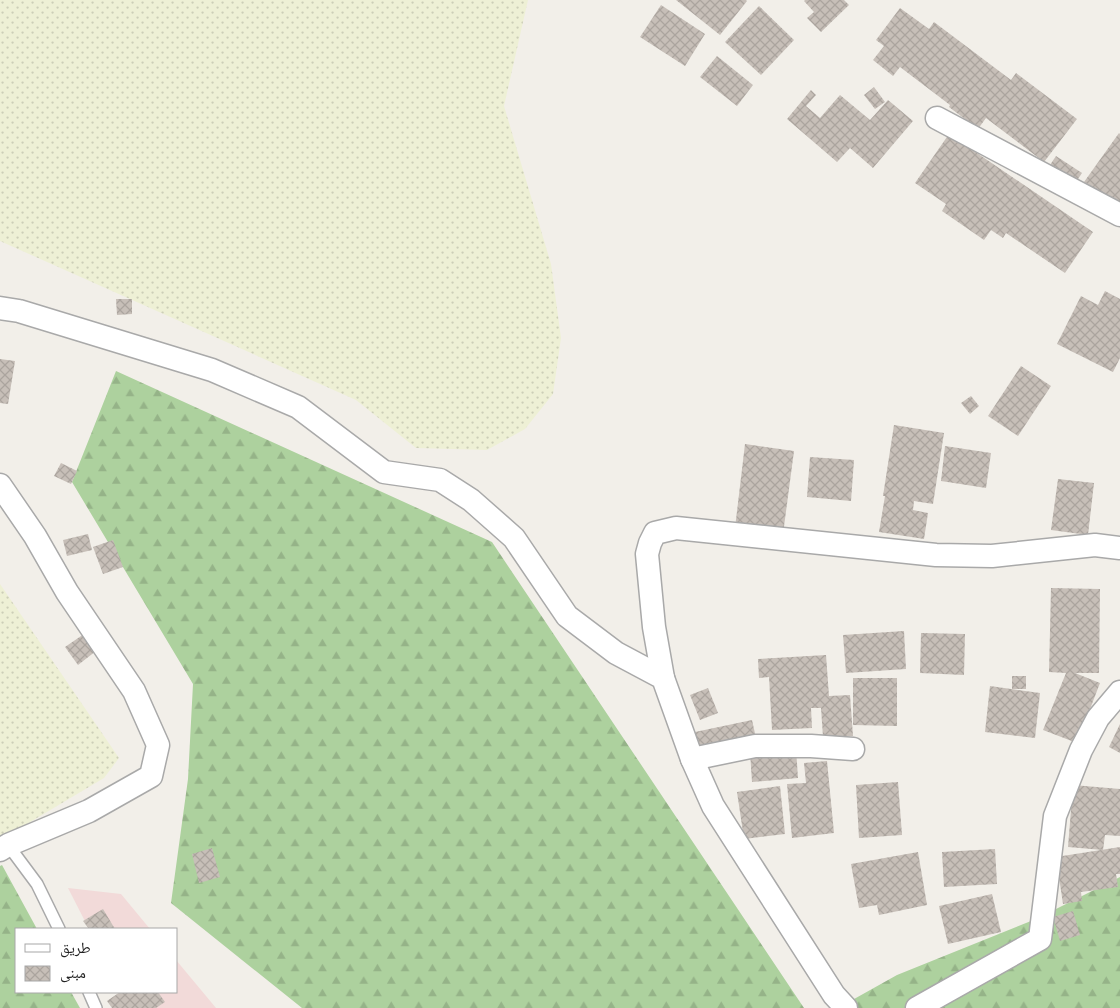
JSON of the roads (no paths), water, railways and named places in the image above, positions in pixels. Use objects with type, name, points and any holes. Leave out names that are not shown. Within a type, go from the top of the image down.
[{"type":"street","points":[[937,118],[1120,215]]},
{"type":"street","points":[[0,308],[19,311],[212,370],[298,407],[384,472],[440,480],[471,500],[514,538],[567,616],[616,653],[663,678]]},
{"type":"street","points":[[0,485],[35,536],[67,592],[134,691],[158,745],[151,776],[89,811],[4,848]]},
{"type":"street","points":[[846,1008],[834,996],[713,806],[692,759],[663,678],[654,627],[648,554],[650,543],[655,533],[676,528],[936,555],[992,556],[1095,545],[1120,548]]},
{"type":"street","points":[[917,1008],[1040,939],[1055,816],[1080,750],[1098,718],[1120,692]]},
{"type":"street","points":[[692,759],[755,746],[854,749]]},
{"type":"lane","points":[[4,848],[37,884],[59,928]]},
{"type":"lane","points":[[89,993],[96,1008]]}]
